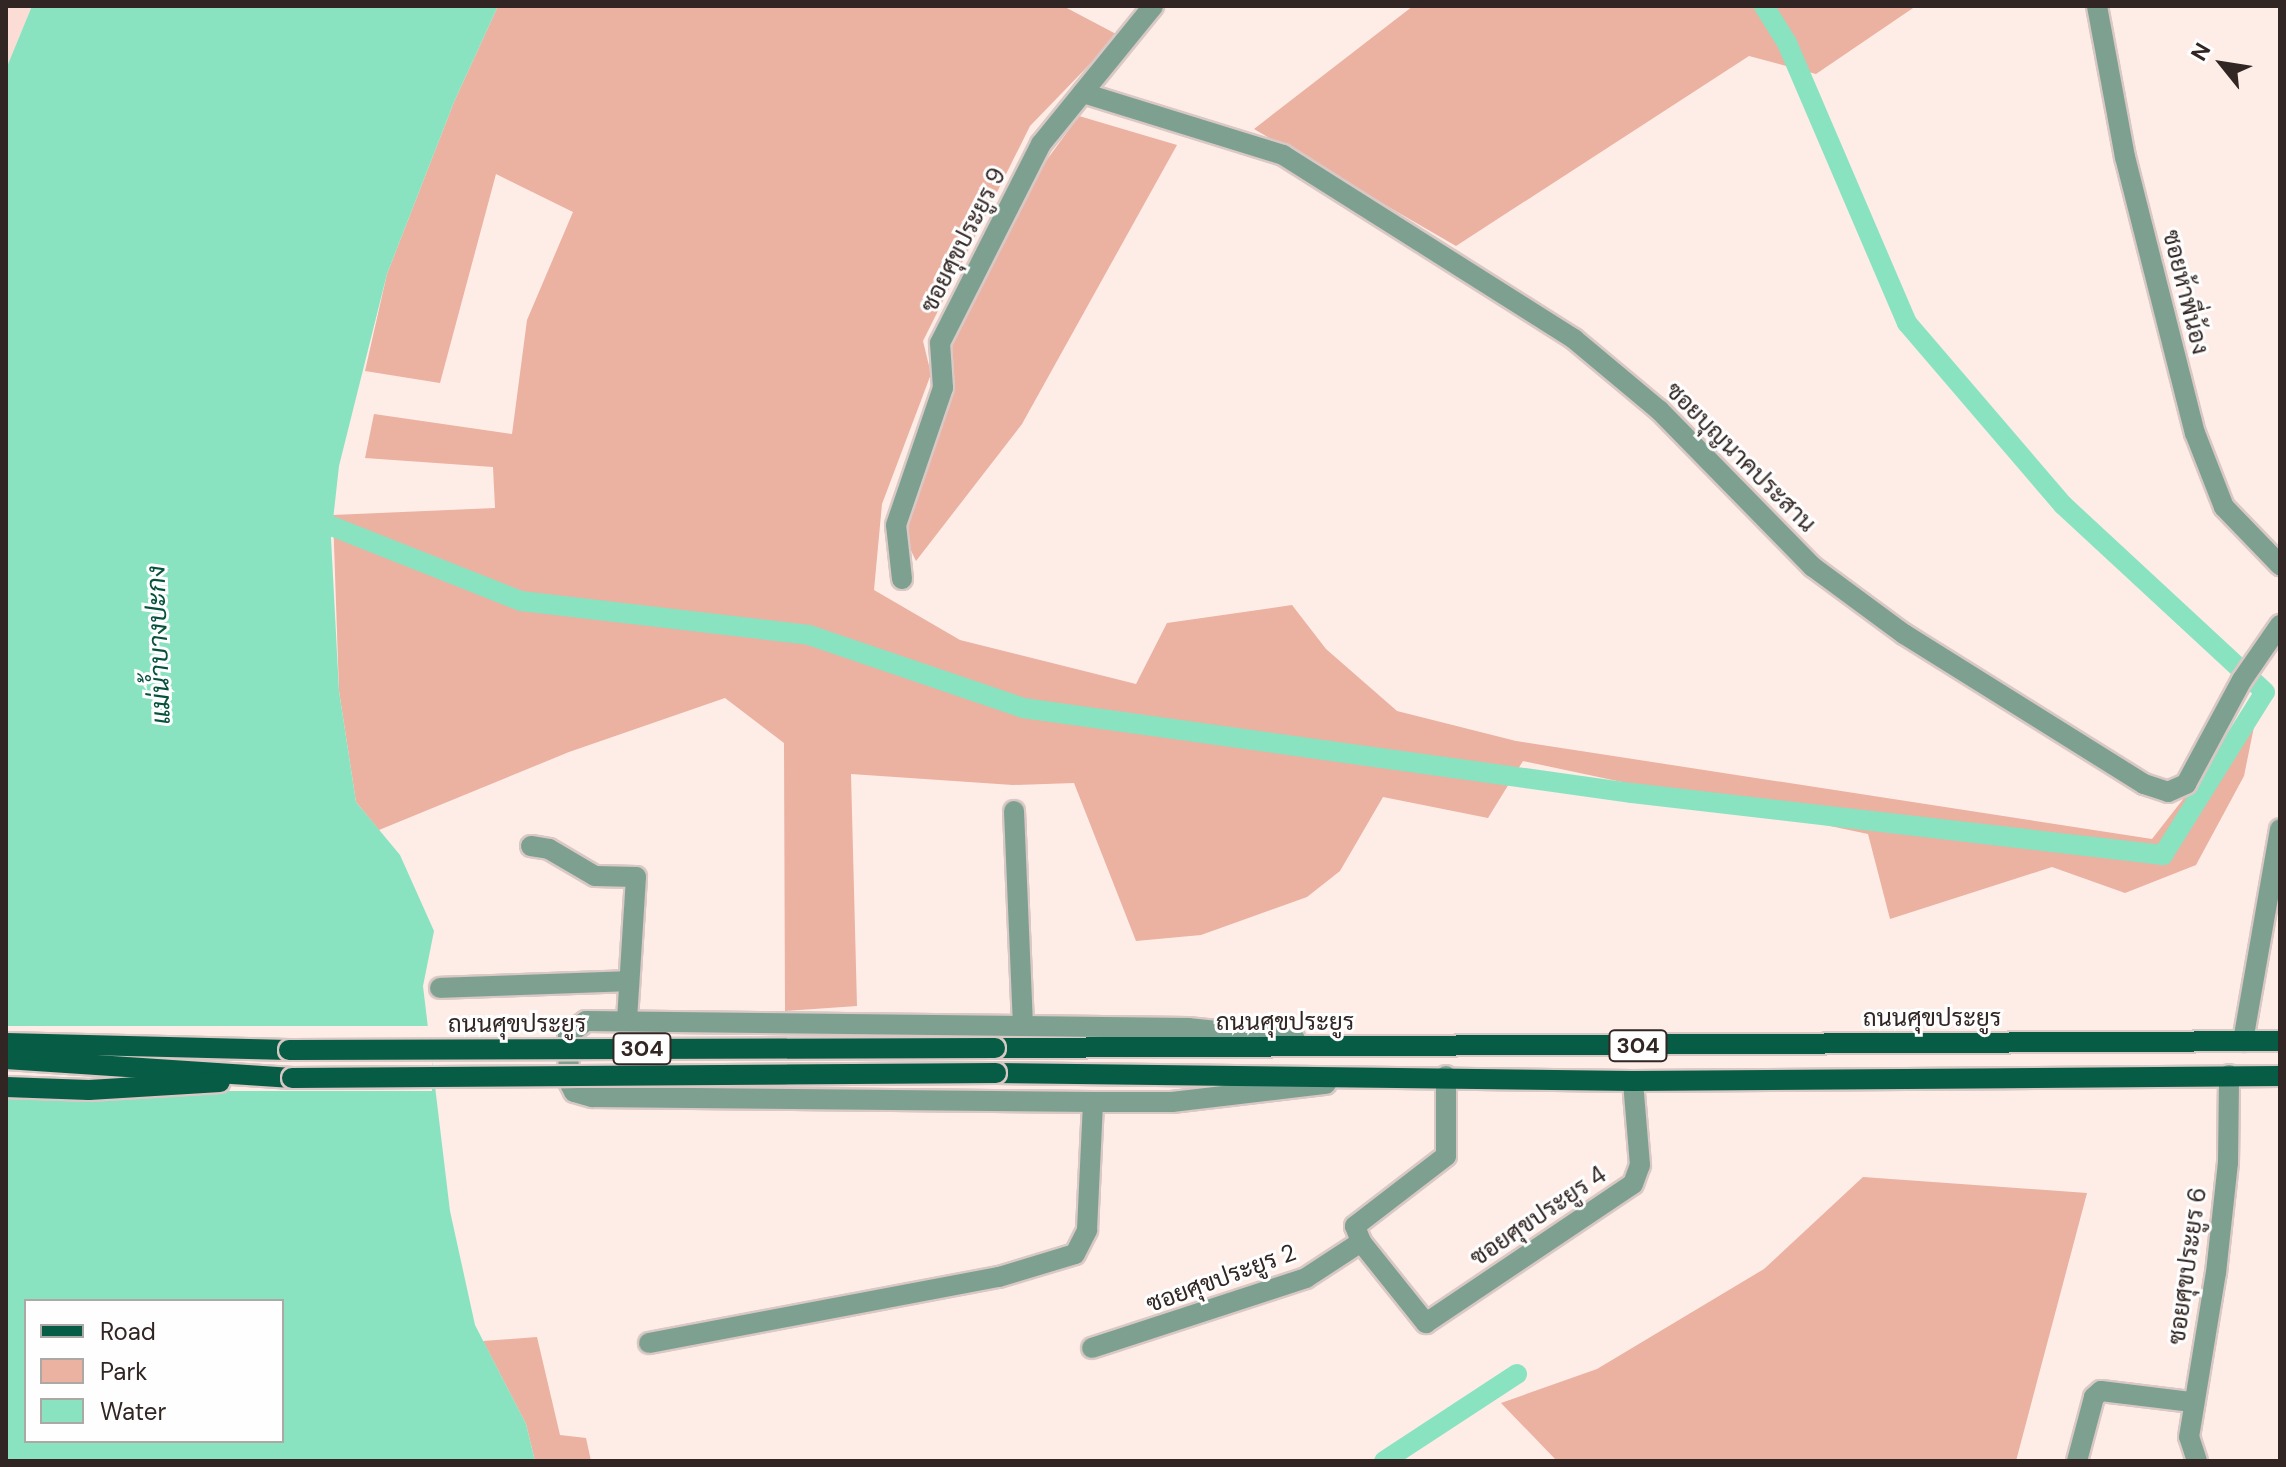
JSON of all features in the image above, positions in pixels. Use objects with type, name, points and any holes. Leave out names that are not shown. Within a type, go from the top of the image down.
[{"type":"main road","name":"ถนนศุขประยูร","points":[[6,1043],[289,1050],[1377,1048],[2280,1041]]},
{"type":"main road","name":"ถนนศุขประยูร","points":[[96,1061],[289,1050]]},
{"type":"main road","points":[[6,1059],[96,1061]]},
{"type":"main road","name":"304","points":[[96,1061],[292,1078]]},
{"type":"main road","name":"304","points":[[6,1087],[89,1090],[292,1078],[996,1073],[1377,1078],[1446,1076],[1633,1081],[2280,1076]]},
{"type":"street","name":"ซอยศุขประยูร 9","points":[[902,579],[896,525],[943,388],[940,343],[1041,144],[1153,6]]},
{"type":"street","name":"ซอยห้าพี่น้อง","points":[[2097,6],[2125,157],[2195,433],[2224,507],[2280,565]]},
{"type":"street","name":"ซอยบุญนาคประสาน","points":[[1083,93],[1283,155],[1574,339],[1659,410],[1813,567],[1904,634],[2144,784],[2168,792],[2186,784],[2242,680],[2280,625]]},
{"type":"street","points":[[1014,811],[1023,1026]]},
{"type":"street","points":[[2243,1041],[2280,829]]},
{"type":"street","points":[[531,846],[549,849],[595,876],[636,877],[627,1021]]},
{"type":"street","points":[[440,988],[629,981]]},
{"type":"street","points":[[1377,1048],[1188,1028],[586,1021],[568,1035],[569,1082],[574,1092],[592,1097],[1172,1102],[1377,1078]]},
{"type":"street","name":"ซอยศุขประยูร 6","points":[[2197,1461],[2189,1437],[2192,1402],[2216,1273],[2228,1163],[2229,1075]]},
{"type":"street","points":[[1361,1242],[1355,1230],[1359,1221],[1449,1152],[1446,1076]]},
{"type":"street","name":"ซอยศุขประยูร 4","points":[[1361,1242],[1426,1323],[1633,1184],[1640,1165],[1633,1081]]},
{"type":"street","points":[[649,1343],[999,1277],[1075,1254],[1087,1230],[1093,1102]]},
{"type":"street","name":"ซอยศุขประยูร 2","points":[[1092,1348],[1306,1278],[1361,1242]]},
{"type":"street","points":[[2077,1461],[2094,1397],[2101,1391],[2192,1402]]},
{"type":"shaded area","points":[[6,6],[32,6],[6,69]]},
{"type":"green space","points":[[498,6],[1063,6],[1118,35],[1030,126],[923,341],[931,374],[882,504],[874,590],[960,640],[1136,684],[1167,623],[1292,605],[1326,649],[1397,711],[1516,741],[2152,839],[2259,702],[2244,776],[2196,865],[2125,893],[2052,867],[1890,919],[1868,834],[1523,761],[1488,818],[1383,797],[1340,871],[1307,897],[1201,935],[1136,941],[1074,783],[1013,785],[851,774],[857,1006],[785,1011],[784,743],[725,698],[569,752],[379,830],[356,802],[339,691],[333,515],[495,508],[493,467],[365,458],[374,414],[512,434],[527,320],[573,212],[496,174],[440,383],[365,371],[387,274],[454,102]]},
{"type":"green space","points":[[1413,6],[1916,6],[1816,74],[1749,56],[1456,246],[1254,129]]},
{"type":"green space","points":[[1079,116],[1177,145],[1022,424],[916,561],[905,538],[951,342],[1043,165]]},
{"type":"green space","points":[[1863,1177],[2087,1193],[2016,1461],[1557,1461],[1501,1403],[1597,1369],[1764,1269]]},
{"type":"green space","points":[[537,1337],[560,1435],[586,1438],[591,1461],[535,1461],[526,1424],[483,1341]]},
{"type":"water","name":"แม่น้ำบางปะกง","points":[[32,6],[498,6],[454,102],[387,274],[339,466],[331,538],[339,691],[356,802],[400,855],[434,931],[423,986],[450,1211],[475,1325],[526,1424],[535,1461],[6,1461],[6,69]]},
{"type":"pier","points":[[6,1026],[432,1026],[432,1091],[6,1091]]},
{"type":"waterway","points":[[306,516],[521,601],[809,635],[1023,708],[1632,793],[2163,855],[2265,692],[2063,505],[1907,323],[1787,43],[1764,6]]},
{"type":"waterway","points":[[1384,1461],[1517,1374]]}]
